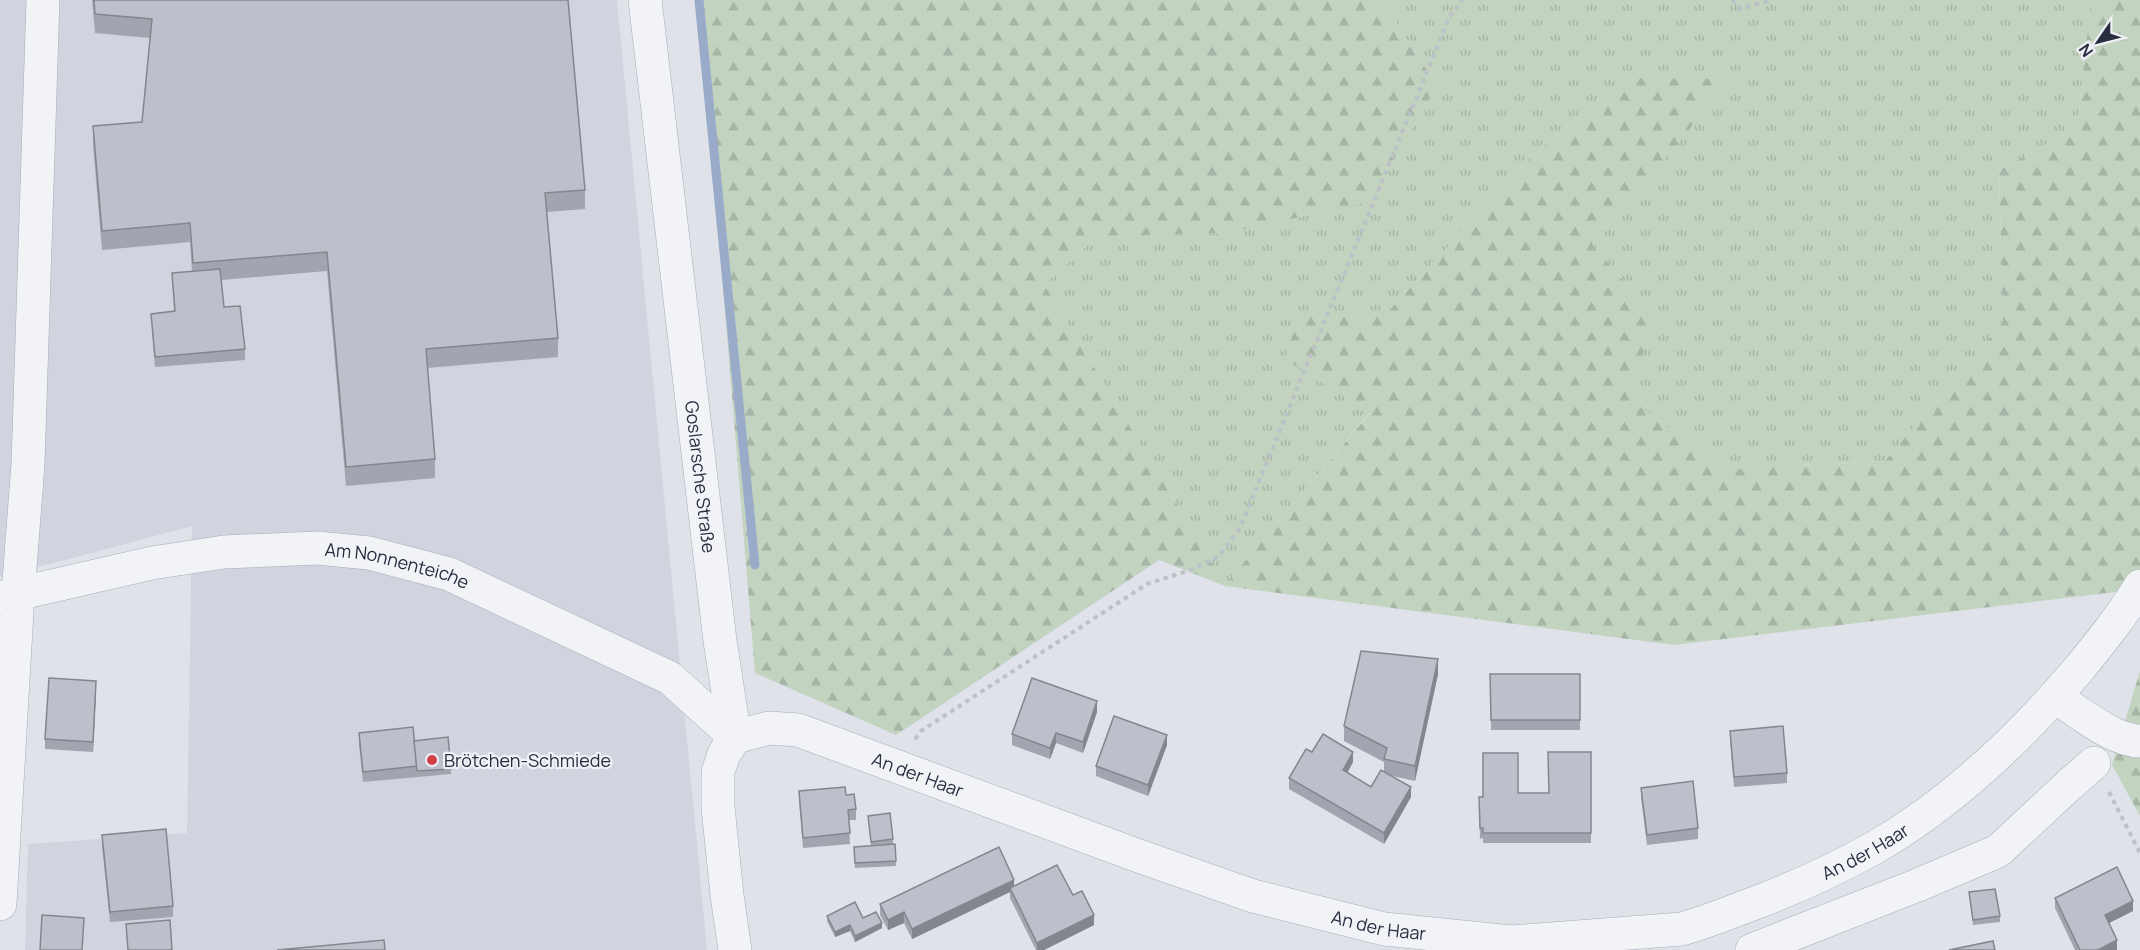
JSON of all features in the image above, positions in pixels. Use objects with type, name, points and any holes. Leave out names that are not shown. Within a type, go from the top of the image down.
[{"type":"street","points":[[0,904],[9,596],[28,464],[43,0]]},
{"type":"street","name":"Goslarsche Straße","points":[[645,0],[720,641],[735,737]]},
{"type":"street","name":"Am Nonnenteiche","points":[[9,596],[152,563],[224,552],[317,548],[369,553],[449,574],[670,678],[735,737]]},
{"type":"street","name":"An der Haar","points":[[735,737],[769,728],[798,730],[1253,896],[1384,929],[1510,946],[1684,939],[1709,921],[1803,884],[1875,847],[1939,804],[1994,759],[2055,697],[2109,633],[2140,586]]},
{"type":"street","points":[[2055,697],[2107,730],[2135,741]]},
{"type":"street","points":[[735,737],[724,754],[718,772],[718,807],[735,950]]},
{"type":"street","points":[[1752,950],[1998,851],[2069,784],[2094,764]]},
{"type":"path","points":[[897,767],[921,731],[1147,584],[1188,571],[1219,556],[1240,528],[1449,18],[1462,0]]},
{"type":"path","points":[[1732,0],[1741,9],[1772,0]]},
{"type":"shaded area","points":[[0,0],[617,0],[707,950],[25,950],[28,844],[187,833],[192,526],[0,576]]},
{"type":"green space","points":[[699,0],[1382,0],[1437,86],[1369,202],[1227,233],[1097,237],[1044,284],[1225,585],[1370,413],[1285,359],[1298,316],[1384,316],[1531,157],[1625,78],[1729,79],[1654,174],[1592,244],[1652,314],[1633,401],[1724,470],[1885,461],[2003,322],[1999,170],[2077,128],[2091,0],[2140,0],[2140,589],[1674,645],[1225,586],[1159,560],[896,735],[755,673]]},
{"type":"green space","points":[[1382,0],[2091,0],[2077,128],[1999,170],[2003,322],[1885,461],[1724,470],[1632,401],[1652,314],[1592,244],[1654,174],[1625,78],[1531,157],[1384,316],[1298,316],[1286,359],[1370,412],[1225,586],[1044,284],[1097,237],[1227,233],[1437,86]]},
{"type":"green space","points":[[2140,671],[2140,816],[2112,765]]},
{"type":"building","points":[[94,0],[568,0],[585,190],[545,193],[558,338],[426,349],[435,459],[346,467],[327,252],[193,263],[190,223],[102,231],[93,126],[142,122],[152,19],[95,14]]},
{"type":"building","points":[[220,269],[224,307],[240,306],[245,349],[155,357],[151,314],[175,311],[172,273]]},
{"type":"building","points":[[1361,651],[1438,659],[1415,766],[1384,759],[1387,748],[1344,726]]},
{"type":"building","points":[[1490,674],[1580,674],[1580,720],[1491,720]]},
{"type":"building","points":[[49,678],[96,681],[93,742],[45,739]]},
{"type":"building","points":[[1032,678],[1097,701],[1083,742],[1056,733],[1050,748],[1012,734]]},
{"type":"building","points":[[1114,716],[1167,735],[1148,785],[1096,766]]},
{"type":"building","points":[[1783,726],[1787,773],[1734,777],[1730,731]]},
{"type":"building","points":[[413,727],[417,766],[363,772],[359,733]]},
{"type":"building","points":[[1323,734],[1353,752],[1343,770],[1371,787],[1381,770],[1411,787],[1384,833],[1289,778],[1306,749],[1312,752]]},
{"type":"building","name":"Brötchen-Schmiede","points":[[448,737],[451,769],[417,771],[414,741]]},
{"type":"building","points":[[1548,752],[1591,752],[1591,833],[1483,833],[1483,828],[1480,828],[1479,797],[1483,797],[1483,753],[1518,753],[1518,793],[1549,793]]},
{"type":"building","points":[[1693,781],[1698,828],[1647,835],[1641,788]]},
{"type":"building","points":[[845,787],[846,795],[854,794],[856,809],[848,810],[850,833],[803,838],[799,791]]},
{"type":"building","points":[[890,813],[893,839],[871,842],[868,816]]},
{"type":"building","points":[[166,829],[173,906],[110,912],[102,835]]},
{"type":"building","points":[[895,844],[896,861],[855,863],[854,847]]},
{"type":"building","points":[[999,847],[1014,880],[912,929],[904,912],[888,920],[880,904]]},
{"type":"building","points":[[1057,865],[1073,895],[1082,891],[1094,915],[1037,943],[1010,888]]},
{"type":"building","points":[[2117,867],[2133,901],[2105,915],[2117,940],[2098,950],[2080,950],[2055,898]]},
{"type":"building","points":[[1995,889],[2000,916],[1973,920],[1969,892]]},
{"type":"building","points":[[855,902],[863,918],[876,912],[882,923],[855,936],[850,925],[835,932],[827,916]]},
{"type":"building","points":[[42,915],[84,918],[82,950],[40,950]]},
{"type":"building","points":[[170,920],[172,950],[128,950],[126,924]]},
{"type":"building","points":[[384,940],[385,950],[277,950]]},
{"type":"building","points":[[1993,941],[1995,950],[1949,950]]},
{"type":"waterway","points":[[699,0],[755,565]]},
{"type":"place","name":"Brötchen-Schmiede","points":[[432,760]]}]
